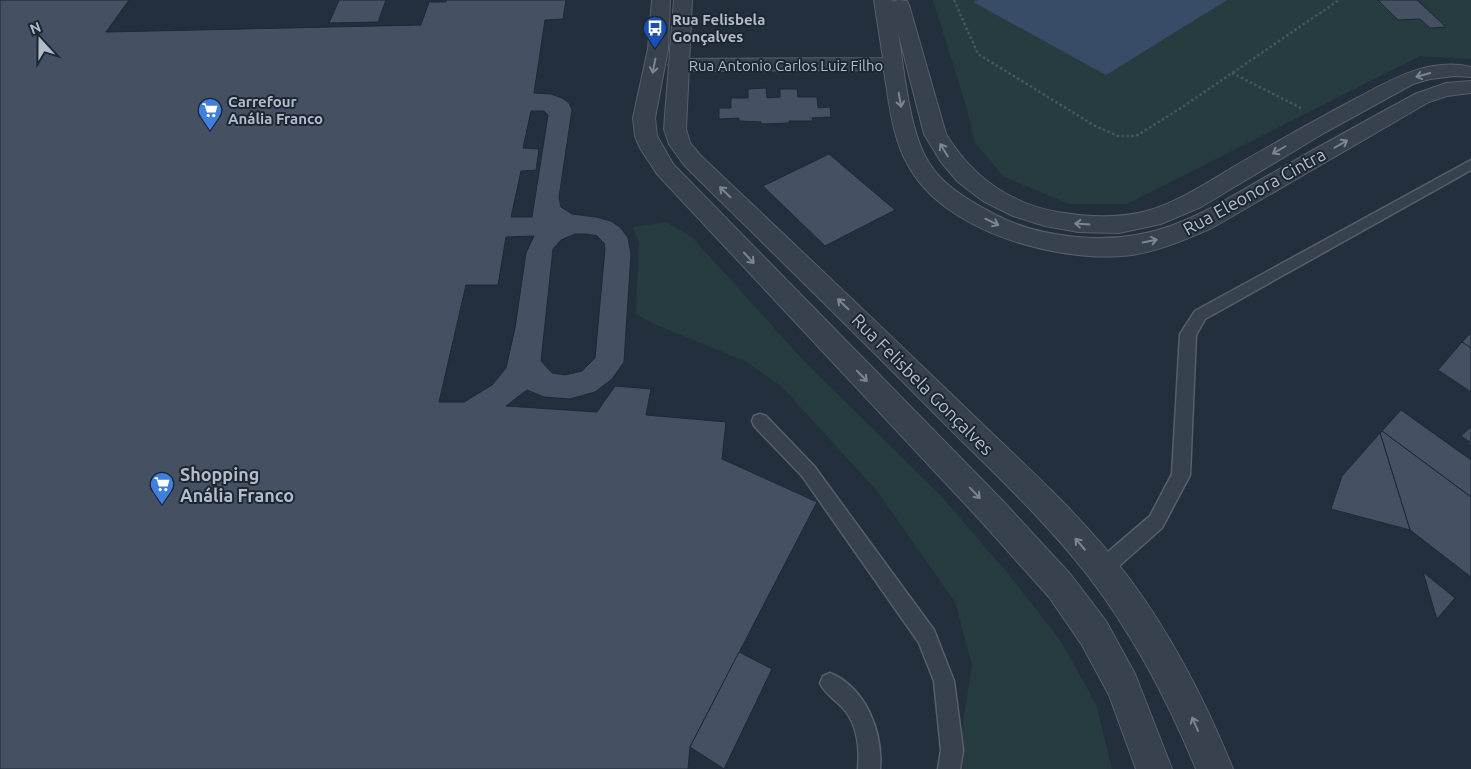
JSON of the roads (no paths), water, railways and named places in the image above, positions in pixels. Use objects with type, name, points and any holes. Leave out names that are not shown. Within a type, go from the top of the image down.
[{"type":"street","name":"Rua Felisbela Gonçalves","points":[[661,0],[658,49],[644,118],[646,136],[651,148],[672,176],[991,510],[1060,586],[1094,633],[1123,686],[1154,769]]},
{"type":"street","name":"Rua Felisbela Gonçalves","points":[[683,0],[675,129],[680,144],[692,160],[881,341],[1067,528],[1116,587],[1163,660],[1193,719],[1215,769]]},
{"type":"street","name":"Rua Eleonora Cintra","points":[[883,0],[909,144],[920,167],[940,190],[967,209],[1037,240],[1085,247],[1123,247],[1177,234],[1218,214],[1422,98],[1438,90],[1471,87]]},
{"type":"street","name":"Rua Eleonora Cintra","points":[[898,0],[935,134],[949,157],[966,177],[991,195],[1021,210],[1045,218],[1078,224],[1119,225],[1153,218],[1193,201],[1328,122],[1406,80],[1428,73],[1455,70],[1471,72]]},
{"type":"street","name":"Rua Antonio Carlos Luiz Filho","points":[[678,65],[894,64]]},
{"type":"lane","points":[[1102,569],[1156,522],[1181,475],[1188,334],[1200,315],[1471,164]]},
{"type":"lane","points":[[760,421],[808,472],[927,637],[944,681],[952,750],[949,769]]},
{"type":"lane","points":[[830,683],[854,704],[863,725],[870,759],[869,769]]},
{"type":"water","points":[[978,0],[1227,0],[1106,75],[973,2]]},
{"type":"place","name":"Rua Felisbela Gonçalves","points":[[655,49]]},
{"type":"place","name":"Carrefour Anália Franco","points":[[210,131]]},
{"type":"place","name":"Shopping Anália Franco","points":[[162,505]]}]
